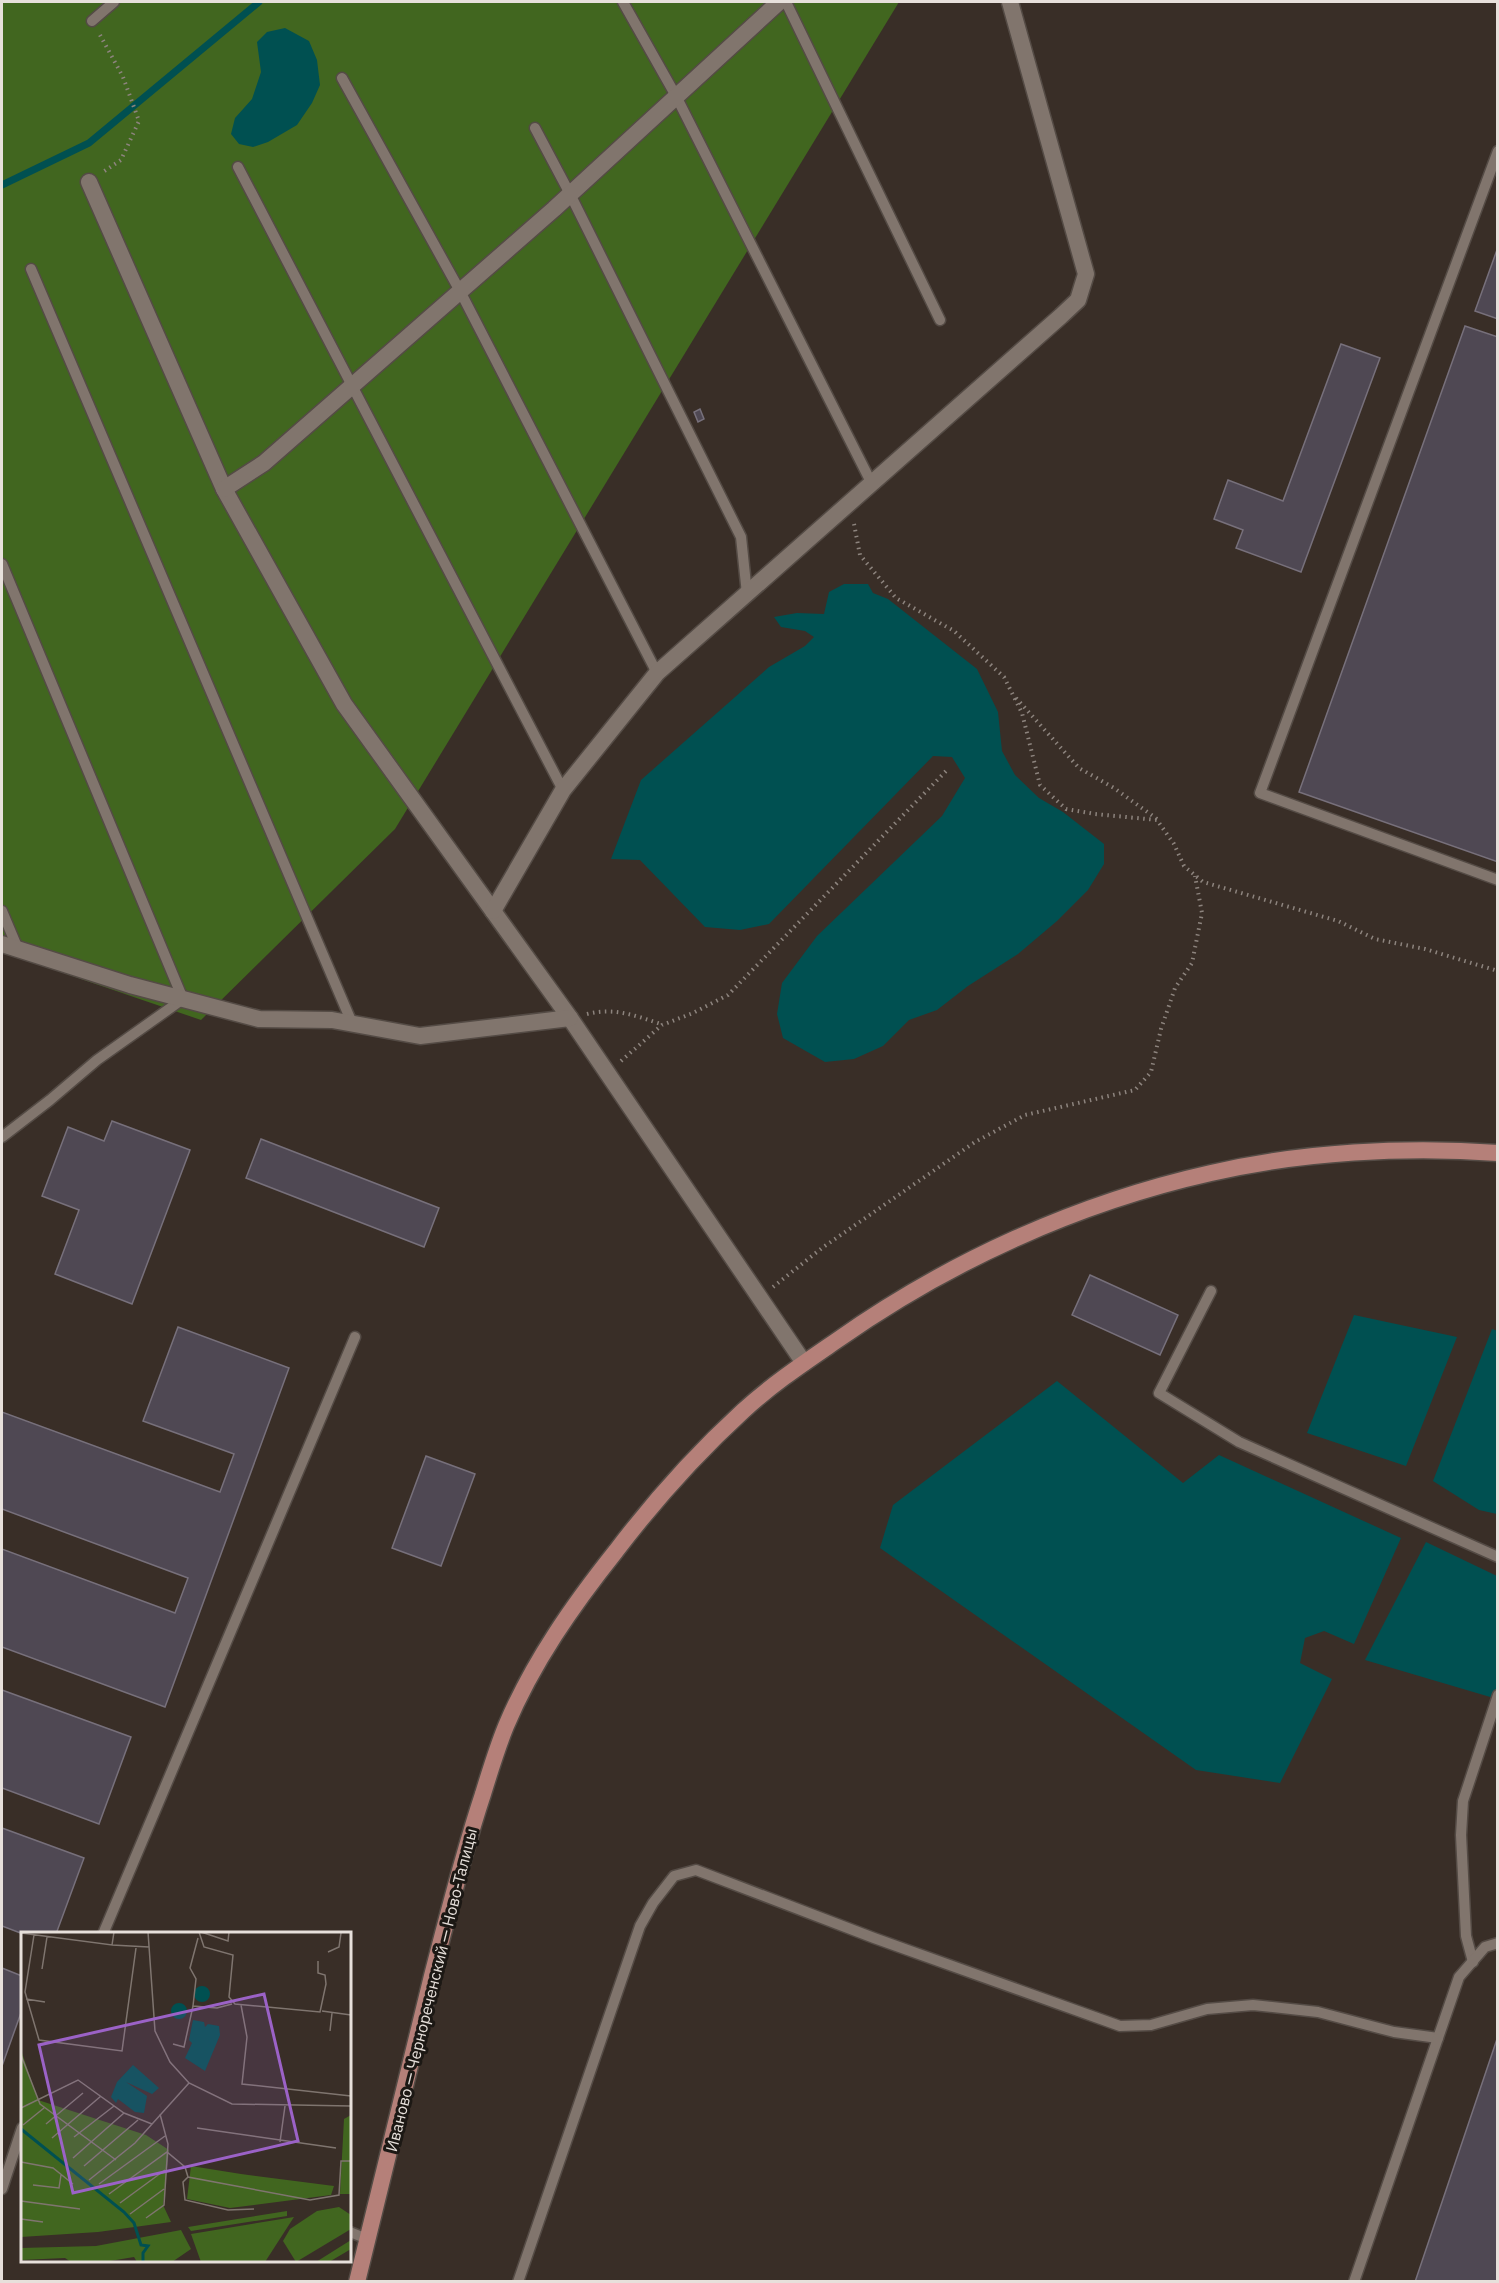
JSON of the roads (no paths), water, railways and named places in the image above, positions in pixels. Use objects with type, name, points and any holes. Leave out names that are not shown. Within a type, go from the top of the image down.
[{"type":"main road","name":"Иваново — Чернореченский — Ново-Талицы","points":[[357,2282],[461,1862],[506,1726],[539,1659],[582,1594],[639,1520],[689,1464],[745,1409],[804,1363],[876,1312],[956,1266],[1050,1224],[1130,1196],[1212,1172],[1291,1159],[1377,1152],[1442,1150],[1497,1153]]},
{"type":"street","points":[[224,489],[264,463],[353,385],[570,194],[779,2]]},
{"type":"street","points":[[493,911],[563,790],[657,673],[1078,300],[1086,274],[1010,2]]},
{"type":"street","points":[[89,182],[224,489],[344,704],[570,1018],[804,1363]]},
{"type":"street","points":[[10,946],[130,985],[259,1019],[332,1020],[420,1036],[570,1018]]},
{"type":"lane","points":[[92,21],[114,2]]},
{"type":"lane","points":[[623,2],[676,96],[866,489]]},
{"type":"lane","points":[[786,2],[940,320]]},
{"type":"lane","points":[[342,78],[460,291],[657,673]]},
{"type":"lane","points":[[535,128],[741,537],[747,594]]},
{"type":"lane","points":[[1497,151],[1260,793],[1497,880]]},
{"type":"lane","points":[[238,167],[563,790]]},
{"type":"lane","points":[[31,269],[352,1023]]},
{"type":"lane","points":[[2,564],[183,999],[97,1060],[2,1137]]},
{"type":"lane","points":[[2,911],[10,946]]},
{"type":"lane","points":[[1211,1291],[1159,1393],[1239,1442],[1497,1557]]},
{"type":"lane","points":[[104,1932],[355,1337]]},
{"type":"lane","points":[[1473,1962],[1466,1936],[1461,1835],[1463,1801],[1497,1695]]},
{"type":"lane","points":[[518,2282],[640,1926],[653,1903],[674,1876],[696,1870],[874,1938],[1120,2026],[1151,2025],[1207,2009],[1253,2005],[1318,2012],[1394,2032],[1438,2038]]},
{"type":"lane","points":[[1354,2282],[1459,1977],[1485,1947],[1497,1943]]},
{"type":"lane","points":[[2,2189],[21,2131]]},
{"type":"lane","points":[[351,2232],[368,2239]]},
{"type":"water","points":[[285,28],[309,41],[317,60],[320,85],[312,103],[297,125],[268,142],[253,147],[239,144],[231,134],[235,118],[252,99],[261,72],[257,42],[267,32]]},
{"type":"water","points":[[844,584],[868,584],[873,593],[888,599],[977,669],[998,712],[1002,751],[1015,775],[1039,798],[1063,812],[1104,844],[1104,864],[1088,890],[1057,921],[1018,954],[968,986],[937,1010],[909,1020],[883,1046],[854,1059],[825,1062],[783,1038],[777,1014],[782,983],[817,936],[942,816],[965,778],[952,757],[933,756],[769,924],[740,930],[705,927],[640,860],[611,859],[641,780],[769,667],[805,646],[814,637],[805,631],[781,627],[774,617],[797,613],[824,614],[829,592]]},
{"type":"water","points":[[1354,1315],[1457,1337],[1406,1466],[1307,1433]]},
{"type":"water","points":[[1492,1329],[1498,1331],[1497,1514],[1479,1510],[1433,1481]]},
{"type":"water","points":[[1057,1381],[1183,1483],[1219,1455],[1401,1538],[1354,1644],[1324,1631],[1305,1638],[1300,1663],[1332,1679],[1280,1783],[1196,1770],[880,1548],[893,1505]]},
{"type":"water","points":[[1426,1542],[1497,1576],[1497,1699],[1365,1660]]},
{"type":"waterway","points":[[2,185],[89,143],[259,2]]}]
